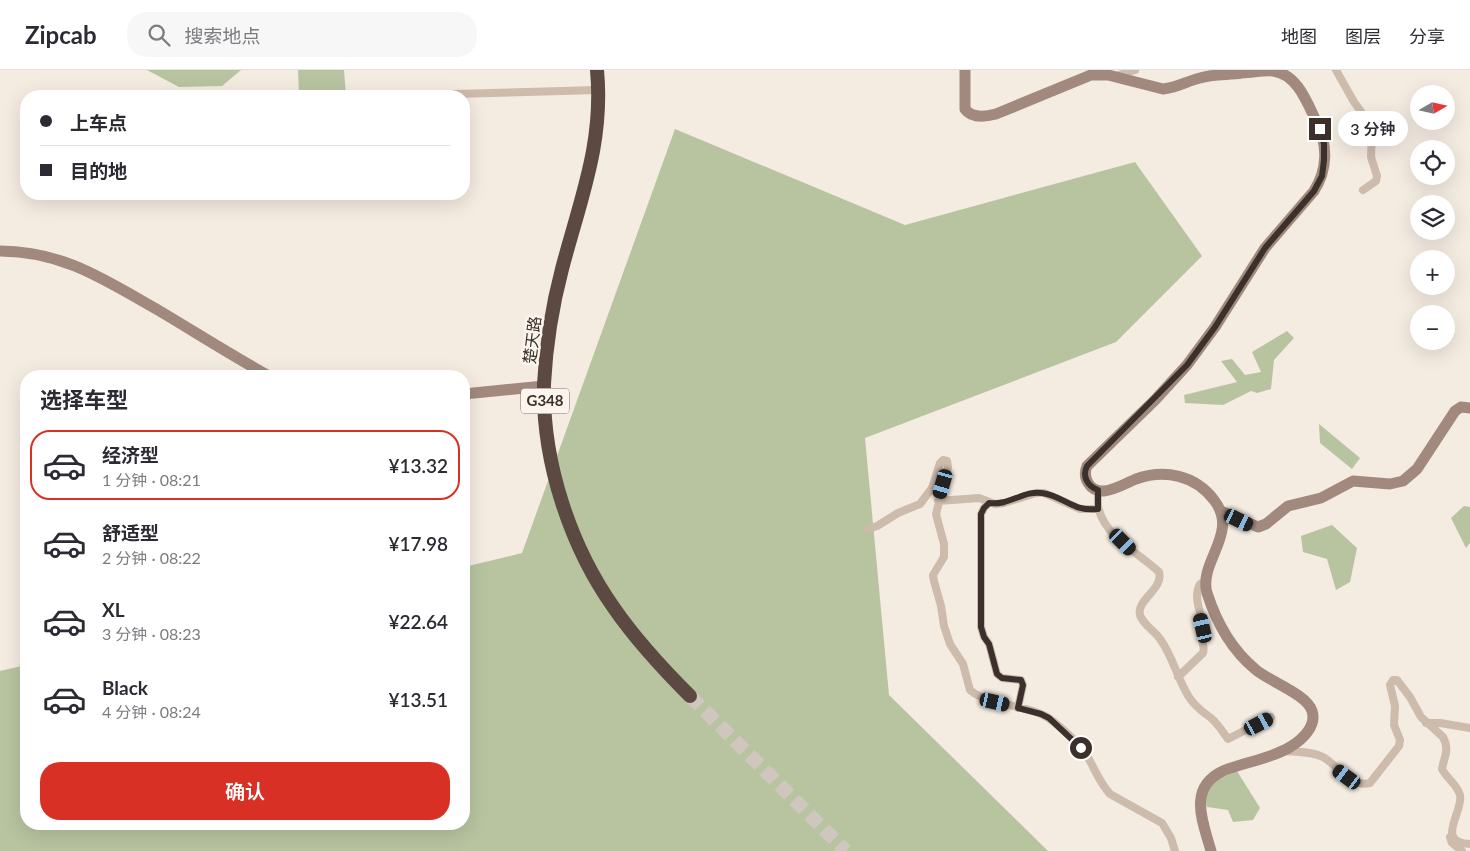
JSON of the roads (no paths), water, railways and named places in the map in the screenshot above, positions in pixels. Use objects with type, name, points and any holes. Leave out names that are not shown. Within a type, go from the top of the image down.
[{"type":"highway","name":"楚天路","points":[[598,70],[598,129],[593,158],[550,325],[544,386],[554,472],[569,521],[583,556],[613,607],[656,661],[690,696]]},
{"type":"street","points":[[965,70],[964,108],[968,113],[980,116],[996,114],[1083,77],[1099,74],[1116,76],[1147,86],[1171,89],[1206,76],[1268,71],[1279,72],[1292,80],[1302,93],[1320,129],[1325,152],[1318,184],[1265,248],[1201,347],[1171,383],[1085,470],[1086,481],[1089,486],[1098,490],[1108,490],[1146,476],[1176,475],[1190,480],[1213,498],[1221,511],[1223,520],[1220,538],[1206,581],[1207,592],[1214,612],[1241,656],[1256,671],[1306,701],[1312,711],[1312,722],[1308,731],[1298,742],[1283,751],[1222,771],[1206,784],[1201,796],[1201,810],[1211,851]]},
{"type":"street","points":[[1116,76],[1135,70]]},
{"type":"street","points":[[1336,70],[1354,102],[1370,124],[1372,131],[1371,157],[1377,176],[1376,181],[1363,190]]},
{"type":"street","points":[[470,94],[598,90]]},
{"type":"street","points":[[0,251],[40,255],[78,266],[107,280],[259,370]]},
{"type":"street","points":[[470,393],[544,386]]},
{"type":"street","points":[[1221,511],[1258,527],[1266,524],[1288,506],[1321,498],[1353,481],[1384,484],[1402,481],[1417,470],[1455,411],[1461,407],[1470,408]]},
{"type":"street","points":[[868,529],[920,504],[929,494],[940,463],[945,460],[948,463],[936,514],[944,550],[942,562],[933,575],[944,626],[950,644],[963,664],[970,690],[978,696],[1049,718],[1081,748],[1110,794],[1162,823],[1171,838],[1175,851]]},
{"type":"street","points":[[1098,490],[1098,509],[1112,532],[1133,553],[1159,572],[1159,582],[1141,607],[1140,614],[1142,620],[1166,648],[1178,677],[1194,705],[1212,719],[1228,739],[1271,717]]},
{"type":"street","points":[[938,501],[979,498],[989,503],[1004,503],[1036,493],[1044,493],[1080,509],[1098,509]]},
{"type":"street","points":[[989,503],[981,514],[981,627],[984,637],[989,644],[997,674],[1002,678],[1021,680],[1023,685],[1018,708]]},
{"type":"street","points":[[1178,677],[1203,653],[1205,648],[1197,601],[1197,589],[1200,584],[1206,581]]},
{"type":"street","points":[[1283,751],[1312,753],[1321,756],[1356,782],[1365,784],[1373,780],[1399,746],[1400,740],[1394,725],[1395,706],[1390,685],[1393,680],[1400,682],[1410,697],[1417,713],[1446,741],[1447,751],[1442,770],[1460,794],[1451,839],[1452,843],[1462,851]]},
{"type":"street","points":[[1426,723],[1440,723],[1470,728]]},
{"type":"street","points":[[1452,832],[1457,841],[1470,844]]},
{"type":"tunnel","points":[[690,696],[846,851]]}]
